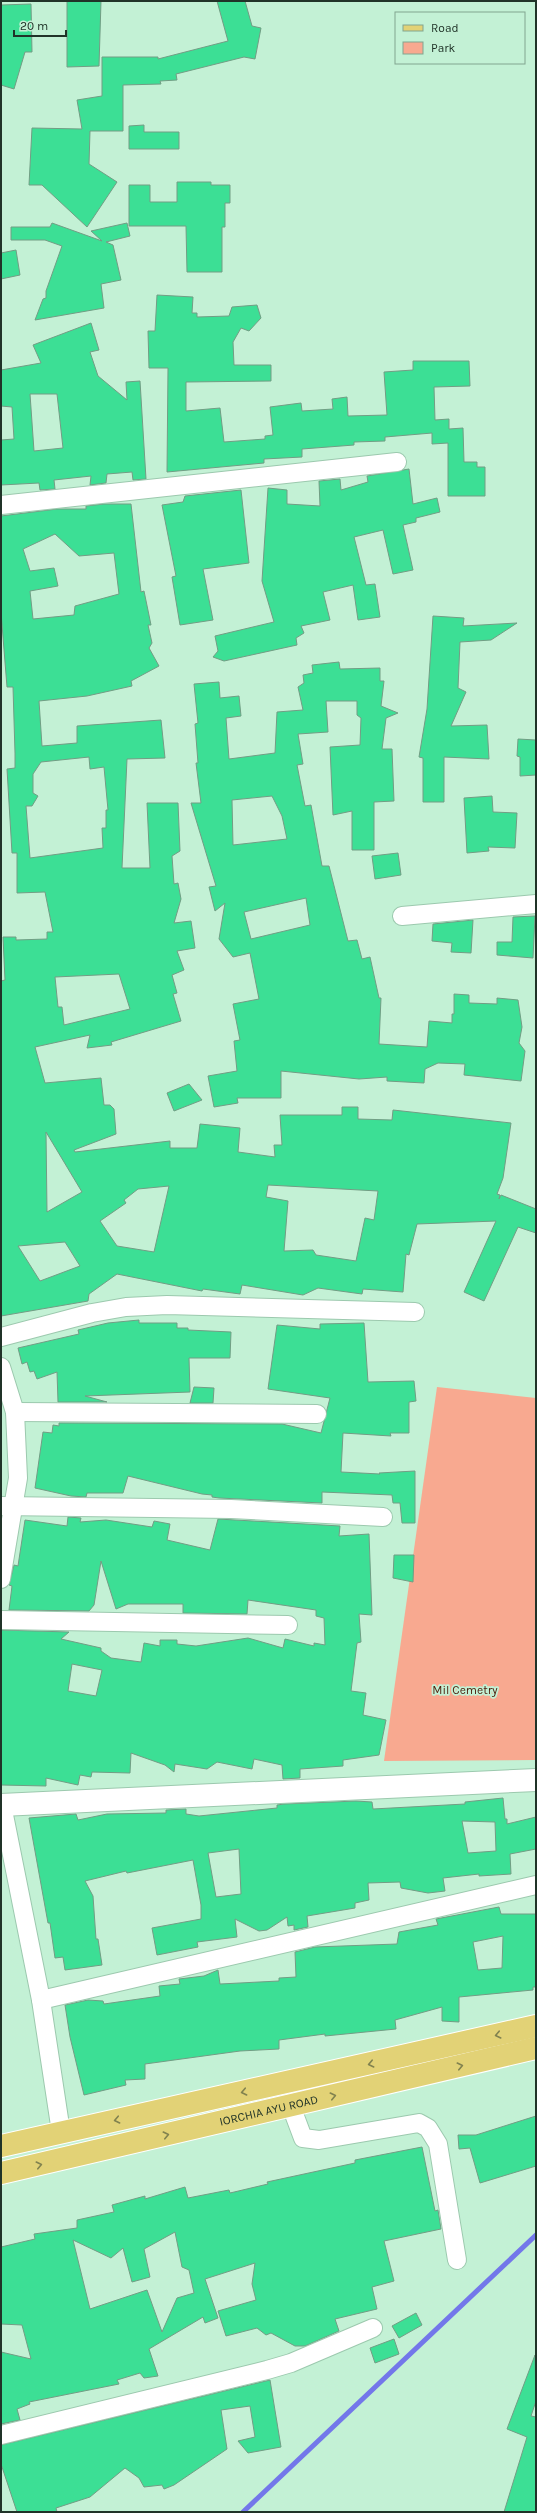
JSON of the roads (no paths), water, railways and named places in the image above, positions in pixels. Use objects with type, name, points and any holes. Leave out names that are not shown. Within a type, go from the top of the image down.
[{"type":"main road","points":[[1,2146],[369,2065],[536,2026]]},
{"type":"main road","name":"IORCHIA AYU ROAD","points":[[1,2173],[536,2048]]},
{"type":"street","points":[[1,505],[397,462]]},
{"type":"street","points":[[402,916],[536,904]]},
{"type":"street","points":[[1,1337],[92,1313],[126,1307],[167,1305],[415,1312]]},
{"type":"street","points":[[1,1367],[15,1412],[18,1478],[8,1506],[1,1579]]},
{"type":"street","points":[[15,1412],[317,1414]]},
{"type":"street","points":[[8,1506],[231,1509],[383,1517]]},
{"type":"street","points":[[1,1620],[288,1625]]},
{"type":"street","points":[[61,2132],[41,2000],[2,1805],[536,1780]]},
{"type":"street","points":[[41,2000],[536,1885]]},
{"type":"street","points":[[291,2106],[303,2138],[319,2140],[418,2123],[428,2128],[438,2144],[457,2260]]},
{"type":"street","points":[[1,2435],[267,2370],[291,2363],[373,2328]]},
{"type":"waterway","points":[[243,2512],[536,2235]]},
{"type":"park label","name":"Mil Cemetry","points":[[465,1690]]}]
